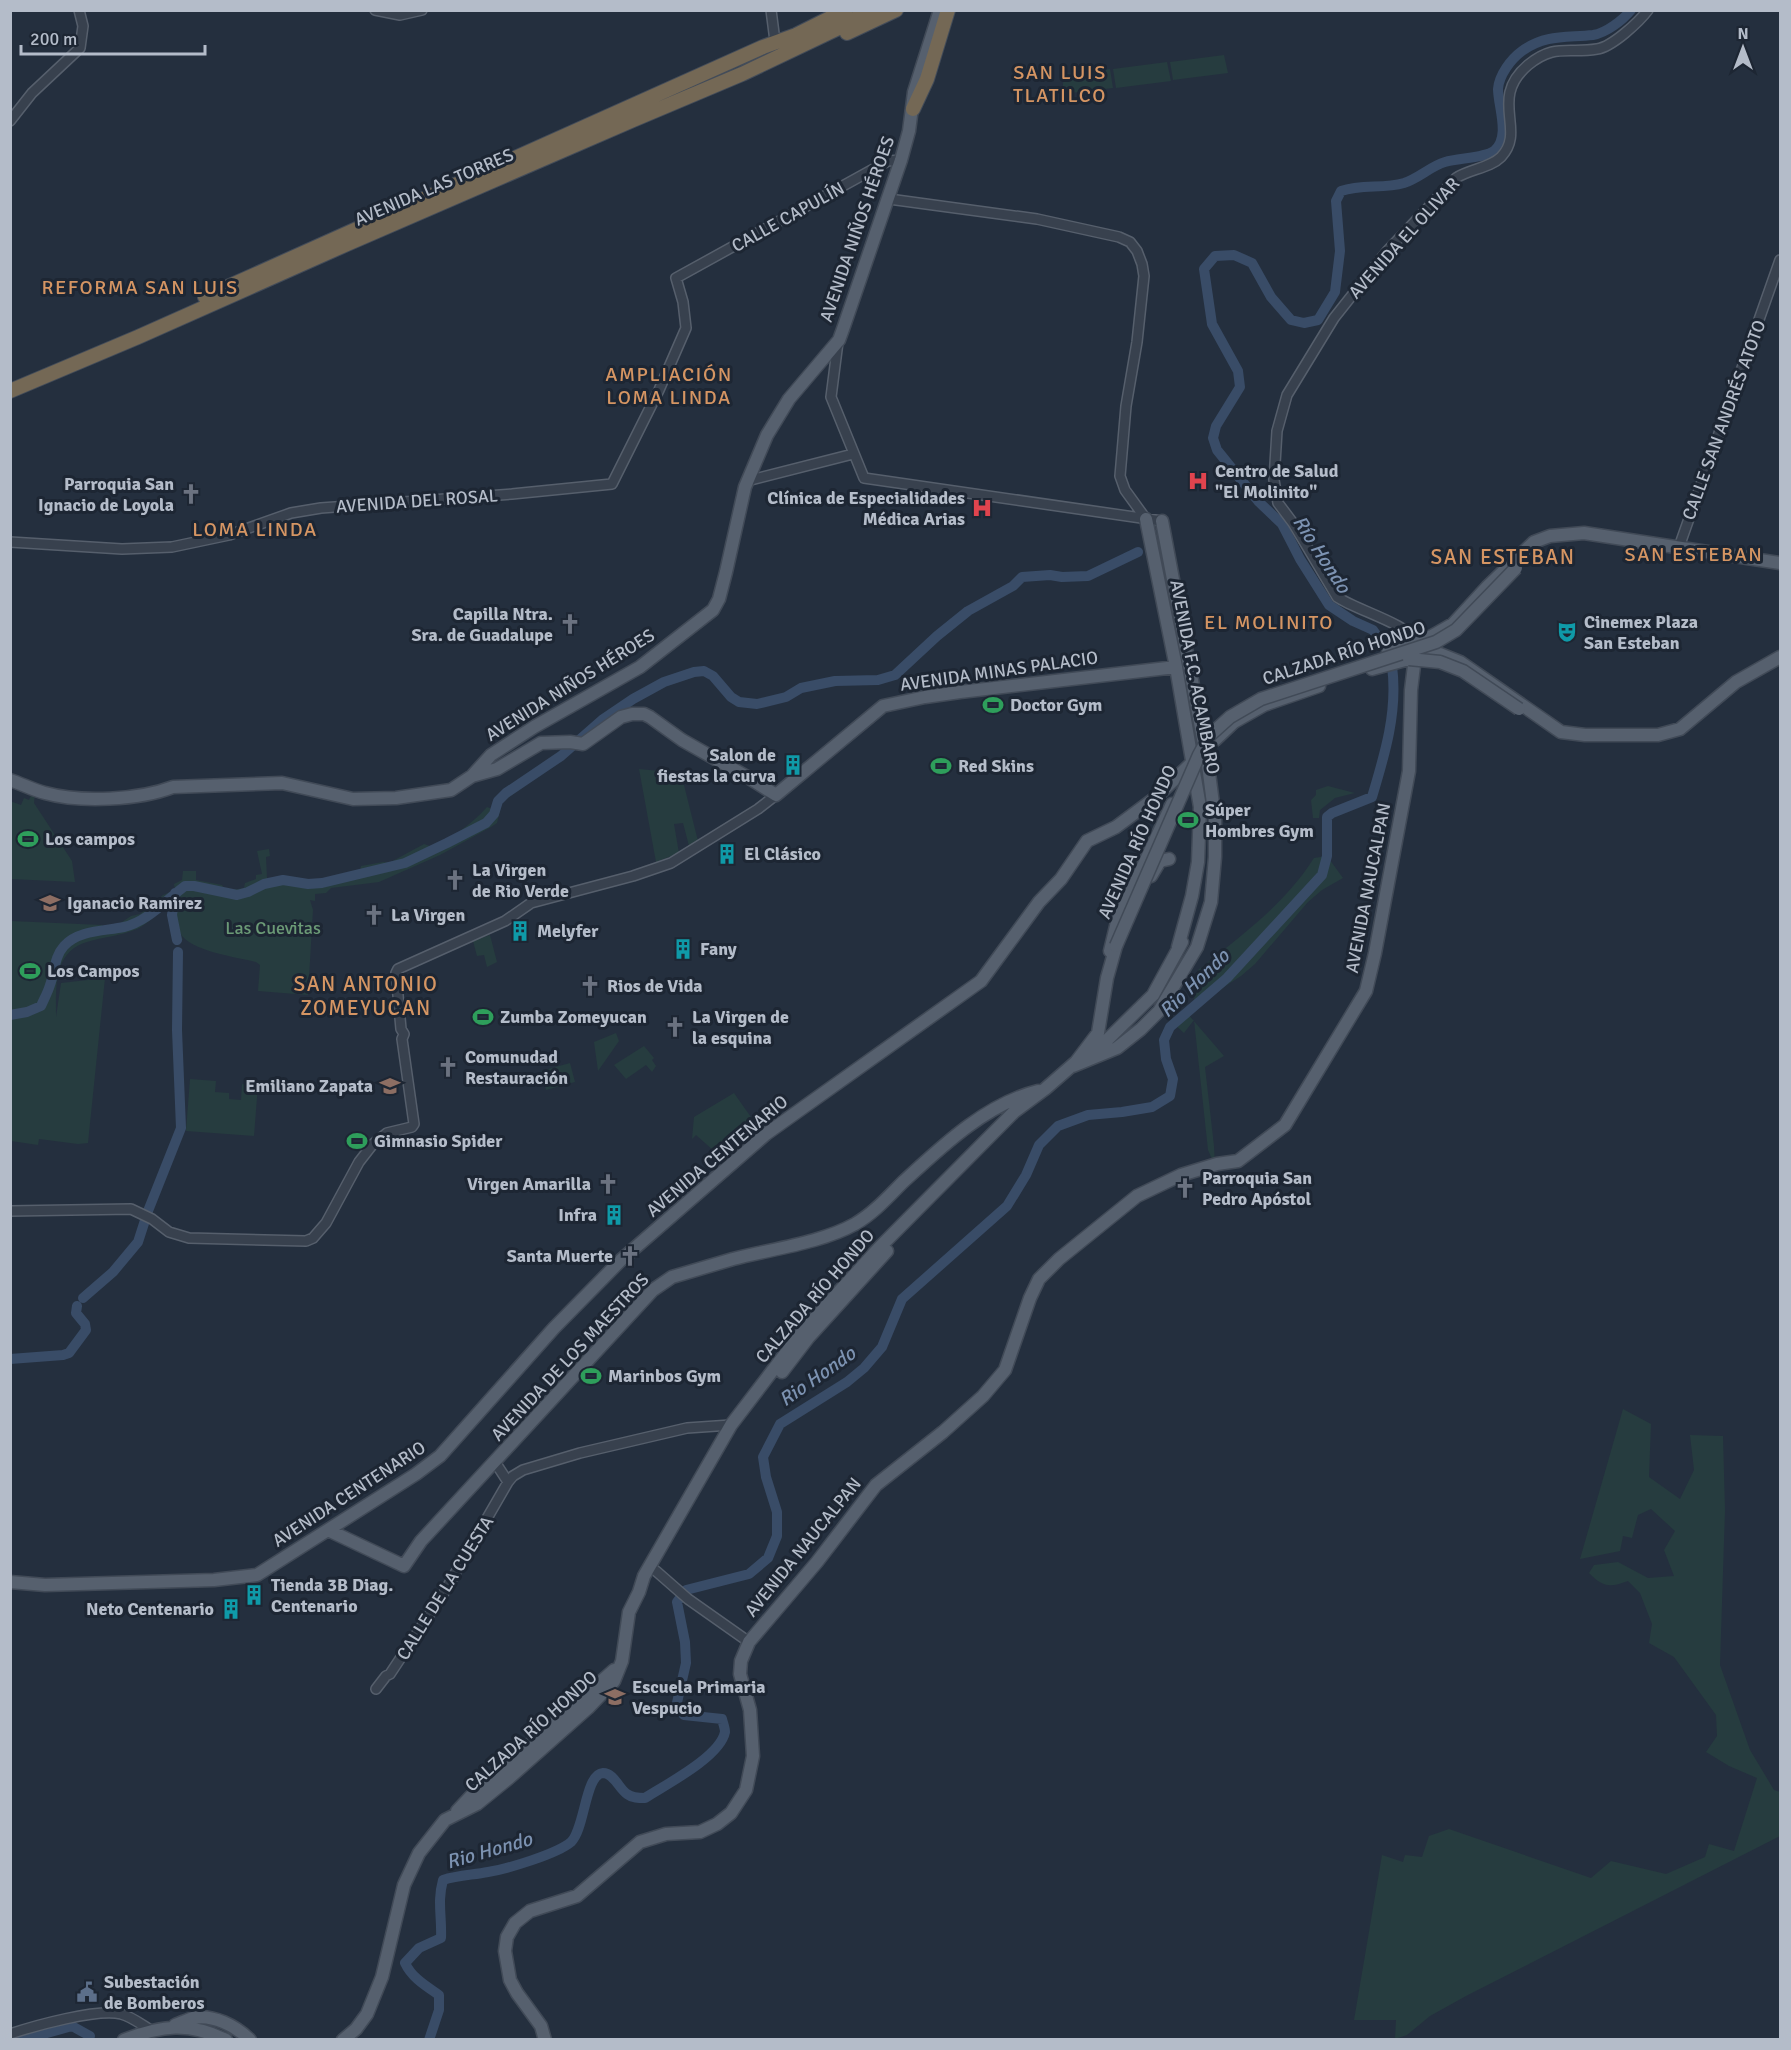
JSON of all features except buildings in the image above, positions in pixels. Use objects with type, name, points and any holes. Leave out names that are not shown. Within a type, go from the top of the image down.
[{"type":"highway","name":"AVENIDA LAS TORRES","points":[[10,391],[742,74],[769,69],[869,10]]},
{"type":"highway","points":[[851,20],[884,10]]},
{"type":"highway","points":[[851,20],[896,10]]},
{"type":"highway","points":[[913,109],[927,79],[948,10]]},
{"type":"highway","name":"AVENIDA LAS TORRES","points":[[10,381],[139,328],[364,225],[376,212],[454,177],[471,171],[490,169],[776,41],[851,20]]},
{"type":"main road","name":"AVENIDA NIÑOS HÉROES","points":[[472,776],[491,755],[534,727],[640,668],[713,610],[720,595],[747,480],[767,435],[789,399],[838,340],[889,199],[913,109],[914,92],[940,10]]},
{"type":"main road","name":"AVENIDA F.C. ACAMBARO","points":[[1146,519],[1176,667],[1200,807],[1199,853],[1192,896],[1178,947]]},
{"type":"main road","name":"AVENIDA F.C. ACAMBARO","points":[[1071,1065],[1118,1048],[1141,1029],[1167,1000],[1197,946],[1211,902],[1215,857],[1215,819],[1208,744],[1162,520]]},
{"type":"main road","points":[[1193,761],[1208,744],[1234,722],[1264,705],[1382,666],[1413,650],[1453,624],[1487,587],[1534,542],[1550,536],[1584,533],[1780,562]]},
{"type":"main road","name":"CALZADA RÍO HONDO","points":[[343,2040],[356,2029],[367,2014],[382,1977],[404,1885],[420,1853],[438,1828],[453,1816],[477,1804],[558,1735],[614,1681],[622,1661],[629,1612],[644,1576],[731,1425],[802,1332],[878,1249],[1014,1112],[1045,1089],[1101,1038],[1107,978],[1116,946],[1199,755],[1210,735],[1230,717],[1261,699],[1437,642],[1456,630],[1516,568],[1523,552]]},
{"type":"main road","points":[[1437,634],[1440,654],[1460,662],[1561,732]]},
{"type":"main road","points":[[1413,650],[1463,671],[1519,709],[1561,732],[1585,735],[1670,733],[1680,729],[1736,682],[1780,657]]},
{"type":"main road","name":"CALZADA RÍO HONDO","points":[[1413,650],[1440,654]]},
{"type":"main road","name":"AVENIDA NAUCALPAN","points":[[545,2040],[541,2026],[510,1980],[505,1952],[507,1937],[515,1923],[530,1911],[577,1896],[640,1842],[666,1834],[700,1832],[717,1824],[731,1813],[746,1790],[753,1756],[750,1710],[740,1674],[741,1661],[749,1642],[817,1562],[876,1485],[983,1396],[1005,1370],[1039,1279],[1097,1227],[1137,1196],[1181,1175],[1217,1164],[1238,1161],[1285,1125],[1366,991],[1409,771],[1413,650]]},
{"type":"main road","name":"AVENIDA MINAS PALACIO","points":[[776,795],[883,706],[969,691],[1176,667]]},
{"type":"main road","points":[[10,780],[46,794],[77,798],[121,797],[161,792],[173,787],[282,783],[363,800],[444,792],[458,788],[472,776],[497,769],[541,743],[575,742],[583,744],[623,716],[644,714],[682,740],[776,795]]},
{"type":"main road","name":"AVENIDA F.C. ACAMBARO","points":[[1101,1038],[1153,995],[1184,938],[1196,898],[1202,866],[1204,831],[1199,784],[1200,769],[1208,744]]},
{"type":"main road","name":"AVENIDA RÍO HONDO","points":[[1107,978],[1108,959],[1117,922],[1193,761]]},
{"type":"main road","name":"AVENIDA CENTENARIO","points":[[10,1582],[45,1585],[213,1580],[257,1575],[406,1481],[440,1456],[554,1329],[621,1260],[766,1134],[981,981],[1039,902],[1061,879],[1087,841],[1116,827],[1155,798],[1193,761]]},
{"type":"main road","name":"AVENIDA RÍO HONDO","points":[[1107,978],[1117,960],[1134,910],[1157,864],[1169,859],[1156,854],[1143,863]]},
{"type":"main road","points":[[1101,1038],[1118,1048]]},
{"type":"main road","name":"CALZADA RÍO HONDO","points":[[639,1592],[656,1571],[723,1449],[808,1338],[887,1251],[1029,1108],[1045,1089]]},
{"type":"main road","name":"AVENIDA DE LOS MAESTROS","points":[[328,1530],[404,1566],[421,1541],[653,1290],[663,1282],[672,1277],[734,1259],[796,1245],[855,1224],[952,1139],[1014,1098],[1045,1089]]},
{"type":"main road","points":[[124,2040],[149,2029],[168,2027],[195,2018],[216,2020],[232,2026],[250,2040]]},
{"type":"main road","points":[[168,2027],[209,2032],[226,2040]]},
{"type":"street","points":[[10,121],[32,93],[80,48],[83,26],[80,10]]},
{"type":"street","points":[[375,10],[400,15],[422,10]]},
{"type":"street","name":"AVENIDA EL OLIVAR","points":[[1413,650],[1371,614],[1337,597],[1293,523],[1278,503],[1274,480],[1277,431],[1287,395],[1334,318],[1388,250],[1464,172],[1497,161],[1502,156],[1510,136],[1509,92],[1516,78],[1526,66],[1553,51],[1600,49],[1631,27],[1648,10]]},
{"type":"street","points":[[772,13],[776,41]]},
{"type":"street","name":"CALLE CAPULÍN","points":[[612,484],[659,390],[686,328],[683,302],[676,278],[888,161],[901,160]]},
{"type":"street","points":[[889,199],[1037,219],[1119,237],[1130,242],[1137,251],[1144,276],[1137,342],[1126,406],[1120,476],[1125,490],[1146,519]]},
{"type":"street","name":"CALLE SAN ANDRÉS ATOTO","points":[[1679,547],[1780,260]]},
{"type":"street","points":[[838,340],[831,398],[864,478],[1162,520]]},
{"type":"street","points":[[747,480],[853,454]]},
{"type":"street","name":"AVENIDA DEL ROSAL","points":[[10,542],[122,549],[172,547],[229,535],[291,513],[321,508],[612,484]]},
{"type":"street","points":[[10,1211],[131,1209],[152,1219],[169,1232],[189,1238],[259,1241],[308,1240],[315,1236],[326,1222],[358,1162],[373,1144],[387,1133],[412,1127],[414,1118],[402,1040],[404,1034],[401,1029],[396,973],[400,968],[505,921],[531,903],[633,876],[671,863],[758,809],[776,795]]},
{"type":"street","name":"CALLE DE LA CUESTA","points":[[376,1689],[390,1674],[445,1591],[513,1476],[545,1463],[687,1428],[731,1425]]},
{"type":"street","points":[[495,1462],[508,1482]]},
{"type":"street","points":[[656,1571],[684,1595],[749,1642]]},
{"type":"street","points":[[10,2034],[103,2012],[122,2014],[149,2029]]},
{"type":"green space","points":[[1224,55],[1228,73],[1173,80],[1170,62]]},
{"type":"green space","points":[[1167,62],[1171,81],[1116,88],[1113,69]]},
{"type":"green space","points":[[1110,69],[1113,88],[1062,94],[1064,74]]},
{"type":"green space","name":"Las Cuevitas","points":[[568,746],[576,749],[502,802],[497,823],[491,827],[440,855],[379,882],[331,888],[326,893],[315,894],[315,901],[310,900],[313,910],[308,995],[258,991],[260,965],[256,962],[203,949],[185,939],[180,933],[183,940],[178,939],[173,915],[176,896],[142,927],[76,947],[62,962],[59,972],[56,1017],[61,983],[105,978],[88,1143],[78,1144],[39,1139],[38,1145],[11,1141],[11,921],[102,925],[103,929],[116,926],[131,916],[140,914],[163,895],[175,890],[174,884],[182,880],[183,871],[196,871],[196,880],[222,885],[225,891],[244,888],[245,883],[256,879],[256,875],[262,874],[257,851],[269,849],[270,856],[266,857],[267,878],[271,878],[275,883],[322,885],[359,876],[361,866],[389,863],[424,844],[433,847],[447,839],[469,824],[487,807],[492,809],[496,800],[504,792]]},
{"type":"green space","points":[[639,769],[681,773],[698,841],[689,846],[683,823],[674,824],[679,853],[656,862]]},
{"type":"green space","points":[[1328,786],[1355,793],[1335,798],[1320,810],[1319,818],[1313,818],[1311,800],[1316,795],[1316,790]]},
{"type":"green space","name":"Los campos","points":[[32,793],[35,794],[34,803],[72,861],[75,882],[11,879],[10,801],[21,805],[24,798],[29,800]]},
{"type":"green space","points":[[1327,856],[1343,878],[1322,890],[1308,902],[1255,964],[1241,976],[1193,1007],[1198,970],[1246,932],[1275,905],[1289,891],[1314,858]]},
{"type":"green space","points":[[490,935],[497,962],[487,967],[484,955],[477,956],[473,941]]},
{"type":"green space","points":[[1187,1013],[1194,1021],[1184,1033],[1174,1024]]},
{"type":"green space","points":[[1194,1021],[1224,1056],[1205,1067],[1215,1166],[1208,1150]]},
{"type":"green space","points":[[616,1033],[619,1041],[598,1071],[594,1042]]},
{"type":"green space","points":[[644,1046],[654,1058],[652,1060],[656,1066],[652,1072],[646,1065],[626,1079],[614,1065]]},
{"type":"green space","points":[[570,1063],[575,1082],[546,1090],[541,1071]]},
{"type":"green space","points":[[190,1079],[216,1081],[215,1092],[229,1093],[229,1099],[241,1100],[242,1084],[258,1085],[254,1136],[186,1131]]},
{"type":"green space","points":[[734,1093],[760,1130],[723,1159],[696,1135],[692,1139],[694,1117]]},
{"type":"green space","points":[[1623,1409],[1651,1424],[1649,1477],[1680,1499],[1694,1470],[1690,1435],[1723,1436],[1725,1510],[1720,1665],[1750,1750],[1774,1790],[1780,1792],[1780,1836],[1466,1996],[1430,2016],[1407,2035],[1395,2039],[1396,2020],[1354,2020],[1382,1855],[1403,1862],[1405,1855],[1422,1857],[1429,1836],[1449,1829],[1591,1878],[1611,1861],[1666,1874],[1705,1857],[1709,1844],[1734,1851],[1757,1778],[1729,1766],[1706,1752],[1717,1736],[1716,1715],[1674,1657],[1649,1643],[1652,1624],[1640,1593],[1628,1581],[1616,1585],[1602,1584],[1589,1573],[1594,1565],[1618,1562],[1648,1578],[1674,1576],[1664,1550],[1675,1531],[1651,1509],[1638,1515],[1632,1538],[1623,1536],[1620,1551],[1580,1559]]},
{"type":"waterway","name":"Río Hondo","points":[[1386,649],[1373,630],[1353,621],[1329,605],[1300,559],[1282,524],[1259,502],[1217,450],[1213,438],[1216,426],[1240,387],[1238,371],[1212,324],[1204,269],[1215,256],[1234,255],[1252,263],[1271,297],[1291,320],[1304,323],[1318,320],[1335,292],[1340,251],[1336,201],[1341,191],[1404,183],[1445,162],[1494,151],[1499,145],[1503,130],[1499,84],[1503,73],[1514,58],[1522,51],[1548,39],[1603,32],[1619,22],[1631,10]]},
{"type":"waterway","points":[[10,1015],[27,1012],[41,1006],[49,988],[58,955],[70,941],[84,934],[124,927],[141,920],[185,886],[237,895],[264,884],[283,880],[308,884],[322,883],[405,863],[447,843],[486,823],[494,814],[498,801],[506,793],[561,756],[602,720],[664,682],[704,671],[713,676],[731,697],[739,702],[757,704],[786,697],[801,688],[835,681],[878,680],[895,675],[968,611],[1013,586],[1022,577],[1088,576],[1138,552]]},
{"type":"waterway","points":[[1373,630],[1396,639]]},
{"type":"waterway","name":"Rio Hondo","points":[[429,2040],[439,2010],[439,1995],[415,1977],[405,1963],[419,1948],[441,1938],[440,1902],[443,1880],[507,1868],[564,1847],[576,1835],[592,1782],[597,1776],[607,1774],[624,1792],[636,1798],[645,1798],[691,1770],[721,1741],[725,1732],[722,1719],[684,1715],[676,1707],[686,1663],[685,1642],[677,1602],[686,1590],[749,1574],[768,1558],[777,1536],[777,1512],[766,1477],[763,1457],[780,1424],[847,1382],[864,1368],[882,1347],[902,1299],[1007,1206],[1026,1175],[1039,1145],[1058,1126],[1088,1115],[1152,1107],[1170,1096],[1173,1079],[1166,1059],[1164,1040],[1170,1027],[1227,978],[1322,875],[1327,856],[1327,817],[1372,797],[1386,749],[1392,716],[1392,666]]},
{"type":"waterway","points":[[175,893],[172,915],[177,940]]},
{"type":"waterway","points":[[83,1298],[113,1272],[138,1242],[181,1128],[177,1030],[178,952]]},
{"type":"waterway","points":[[10,1359],[69,1353],[86,1330],[85,1324],[76,1313],[77,1306]]},
{"type":"waterway","points":[[22,2040],[72,2026],[90,2036]]},
{"type":"place","name":"Centro de Salud \"El Molinito\"","points":[[1198,481]]},
{"type":"place","name":"Parroquia San Ignacio de Loyola","points":[[191,494]]},
{"type":"place","name":"Clínica de Especialidades Médica Arias","points":[[982,508]]},
{"type":"place","name":"Capilla Ntra. Sra. de Guadalupe","points":[[570,624]]},
{"type":"place","name":"Cinemex Plaza San Esteban","points":[[1567,632]]},
{"type":"place","name":"Doctor Gym","points":[[993,705]]},
{"type":"place","name":"Salon de fiestas la curva","points":[[793,765]]},
{"type":"place","name":"Red Skins","points":[[941,766]]},
{"type":"place","name":"Súper Hombres Gym","points":[[1188,820]]},
{"type":"place","name":"Los campos","points":[[28,839]]},
{"type":"place","name":"El Clásico","points":[[727,854]]},
{"type":"place","name":"La Virgen de Rio Verde","points":[[455,880]]},
{"type":"place","name":"Iganacio Ramirez","points":[[50,903]]},
{"type":"place","name":"La Virgen","points":[[374,915]]},
{"type":"place","name":"Melyfer","points":[[520,931]]},
{"type":"place","name":"Fany","points":[[683,949]]},
{"type":"place","name":"Los Campos","points":[[30,971]]},
{"type":"place","name":"Rios de Vida","points":[[590,986]]},
{"type":"place","name":"Zumba Zomeyucan","points":[[483,1017]]},
{"type":"place","name":"La Virgen de la esquina","points":[[675,1027]]},
{"type":"place","name":"Comunudad Restauración","points":[[448,1067]]},
{"type":"place","name":"Emiliano Zapata","points":[[390,1086]]},
{"type":"place","name":"Gimnasio Spider","points":[[357,1141]]},
{"type":"place","name":"Virgen Amarilla","points":[[608,1184]]},
{"type":"place","name":"Parroquia San Pedro Apóstol","points":[[1185,1188]]},
{"type":"place","name":"Infra","points":[[614,1215]]},
{"type":"place","name":"Santa Muerte","points":[[630,1256]]},
{"type":"place","name":"Marinbos Gym","points":[[591,1376]]},
{"type":"place","name":"Tienda 3B Diag. Centenario","points":[[254,1595]]},
{"type":"place","name":"Neto Centenario","points":[[231,1609]]},
{"type":"place","name":"Escuela Primaria Vespucio","points":[[615,1697]]},
{"type":"place","name":"Subestación de Bomberos","points":[[87,1992]]},
{"type":"district","name":"SAN LUIS TLATILCO","points":[[1060,84]]},
{"type":"district","name":"REFORMA SAN LUIS","points":[[140,287]]},
{"type":"district","name":"AMPLIACIÓN LOMA LINDA","points":[[669,386]]},
{"type":"district","name":"LOMA LINDA","points":[[255,529]]},
{"type":"district","name":"SAN ESTEBAN","points":[[1694,554]]},
{"type":"district","name":"SAN ESTEBAN","points":[[1503,557]]},
{"type":"district","name":"EL MOLINITO","points":[[1269,622]]},
{"type":"district","name":"SAN ANTONIO ZOMEYUCAN","points":[[366,996]]}]
